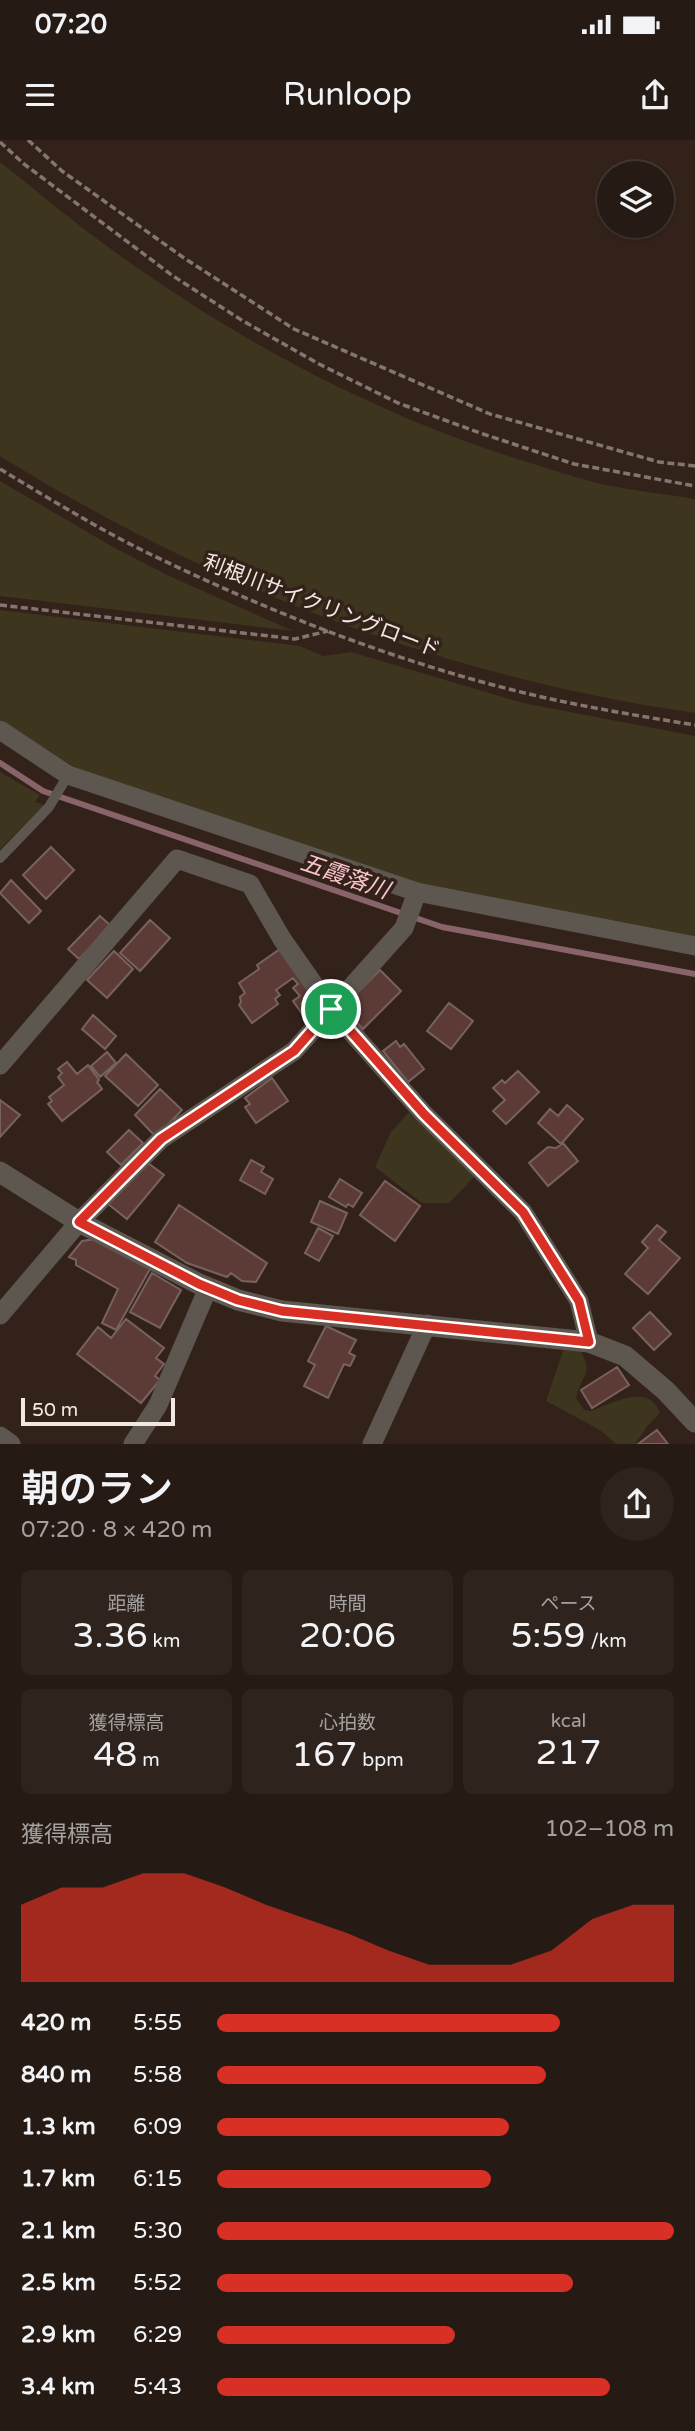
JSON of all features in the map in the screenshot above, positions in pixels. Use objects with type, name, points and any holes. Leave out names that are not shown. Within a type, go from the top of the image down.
[{"type":"street","points":[[0,730],[65,779],[415,898],[695,946]]},
{"type":"street","points":[[0,1065],[177,859],[250,884],[282,940],[331,1009],[424,1114],[523,1212],[579,1301],[589,1342]]},
{"type":"street","points":[[0,1315],[79,1222],[161,1139],[294,1051],[404,929],[415,898]]},
{"type":"street","points":[[0,1172],[79,1222],[208,1288],[238,1300],[282,1311],[589,1342],[625,1356],[666,1391],[695,1422]]},
{"type":"street","points":[[134,1444],[158,1405],[208,1288]]},
{"type":"street","points":[[372,1444],[426,1324]]},
{"type":"street","points":[[0,1436],[11,1444]]},
{"type":"lane","points":[[0,858],[50,807],[65,779]]},
{"type":"path","points":[[28,140],[62,171],[184,258],[295,329],[490,414],[659,462],[695,466]]},
{"type":"path","points":[[0,142],[24,164],[173,276],[319,364],[398,403],[574,464],[695,486]]},
{"type":"path","name":"利根川サイクリングロード","points":[[0,469],[150,554],[242,596],[330,631],[447,671],[527,694],[695,725]]},
{"type":"path","points":[[0,605],[295,639],[330,631]]},
{"type":"shaded area","points":[[0,162],[100,241],[195,306],[294,364],[345,390],[451,436],[555,471],[606,485],[695,499],[695,713],[602,697],[511,676],[422,651],[334,621],[248,586],[164,547],[81,504],[0,456]]},
{"type":"shaded area","points":[[0,481],[113,547],[169,576],[293,631],[0,596]]},
{"type":"shaded area","points":[[0,610],[300,646],[323,656],[351,652],[523,703],[695,736],[695,938],[431,888],[77,769],[0,719]]},
{"type":"shaded area","points":[[0,772],[40,795],[35,802],[44,805],[0,849]]},
{"type":"shaded area","points":[[409,1112],[476,1175],[449,1203],[422,1203],[375,1167],[391,1132]]},
{"type":"shaded area","points":[[564,1348],[580,1351],[584,1358],[585,1375],[576,1398],[584,1410],[591,1411],[630,1397],[647,1398],[655,1404],[660,1413],[635,1444],[616,1444],[600,1430],[546,1401]]},
{"type":"building","points":[[51,847],[74,870],[46,899],[23,875]]},
{"type":"building","points":[[11,880],[41,911],[29,923],[0,893]]},
{"type":"building","points":[[100,916],[111,926],[79,959],[68,949]]},
{"type":"building","points":[[150,920],[170,938],[140,971],[120,953]]},
{"type":"building","points":[[280,949],[322,1006],[305,1018],[293,1001],[300,996],[293,988],[298,984],[293,978],[276,990],[280,995],[275,999],[278,1004],[252,1023],[239,1005],[240,997],[245,993],[239,983],[259,969],[257,965]]},
{"type":"building","points":[[114,951],[133,969],[107,998],[87,980]]},
{"type":"building","points":[[380,970],[401,991],[363,1029],[342,1008]]},
{"type":"building","points":[[449,1003],[473,1021],[451,1049],[427,1031]]},
{"type":"building","points":[[93,1015],[116,1036],[105,1049],[82,1029]]},
{"type":"building","points":[[396,1041],[400,1047],[404,1044],[424,1069],[408,1082],[383,1051]]},
{"type":"building","points":[[107,1052],[116,1063],[100,1077],[91,1066]]},
{"type":"building","points":[[126,1054],[158,1085],[138,1106],[105,1076]]},
{"type":"building","points":[[67,1062],[77,1074],[88,1065],[102,1089],[62,1121],[48,1104],[52,1101],[49,1097],[64,1085],[58,1077],[62,1073],[58,1069]]},
{"type":"building","points":[[518,1071],[539,1092],[506,1124],[493,1111],[505,1100],[493,1088],[502,1080],[505,1083]]},
{"type":"building","points":[[272,1078],[288,1101],[256,1123],[245,1107],[250,1104],[245,1098]]},
{"type":"building","points":[[160,1089],[182,1110],[156,1137],[135,1115]]},
{"type":"building","points":[[0,1100],[20,1115],[0,1137]]},
{"type":"building","points":[[567,1105],[583,1119],[561,1144],[538,1123],[550,1109],[558,1116]]},
{"type":"building","points":[[129,1130],[143,1143],[121,1165],[107,1152]]},
{"type":"building","points":[[563,1143],[578,1161],[548,1186],[529,1163],[548,1147],[556,1148]]},
{"type":"building","points":[[251,1160],[264,1167],[261,1172],[273,1179],[265,1194],[240,1180]]},
{"type":"building","points":[[148,1163],[164,1175],[127,1219],[108,1204]]},
{"type":"building","points":[[340,1179],[362,1193],[353,1207],[348,1204],[346,1207],[329,1197]]},
{"type":"building","points":[[385,1181],[420,1206],[395,1241],[360,1215]]},
{"type":"building","points":[[320,1201],[347,1213],[338,1234],[311,1222]]},
{"type":"building","points":[[179,1205],[267,1263],[256,1282],[242,1281],[231,1273],[227,1277],[187,1263],[155,1242]]},
{"type":"building","points":[[657,1225],[666,1232],[659,1240],[680,1258],[648,1294],[625,1274],[648,1248],[642,1242]]},
{"type":"building","points":[[318,1228],[333,1236],[319,1261],[305,1253]]},
{"type":"building","points":[[96,1239],[150,1269],[116,1330],[102,1323],[118,1289],[76,1265],[76,1260],[69,1257],[82,1241]]},
{"type":"building","points":[[152,1273],[181,1290],[160,1328],[130,1312]]},
{"type":"building","points":[[650,1312],[671,1334],[654,1350],[633,1328]]},
{"type":"building","points":[[126,1319],[164,1348],[156,1358],[164,1364],[155,1376],[160,1380],[141,1403],[77,1354],[98,1327],[111,1338]]},
{"type":"building","points":[[326,1326],[356,1340],[349,1353],[355,1356],[350,1366],[344,1364],[328,1398],[304,1386],[315,1365],[308,1361]]},
{"type":"building","points":[[617,1367],[629,1385],[592,1408],[581,1390]]},
{"type":"building","points":[[657,1430],[668,1444],[638,1444]]},
{"type":"waterway","name":"五霞落川","points":[[0,763],[43,791],[442,927],[695,974]]},
{"type":"route","points":[[331,1009],[424,1114],[523,1212],[579,1301],[589,1342],[282,1311],[238,1300],[199,1284],[79,1222],[161,1139],[294,1051],[331,1009]]}]
